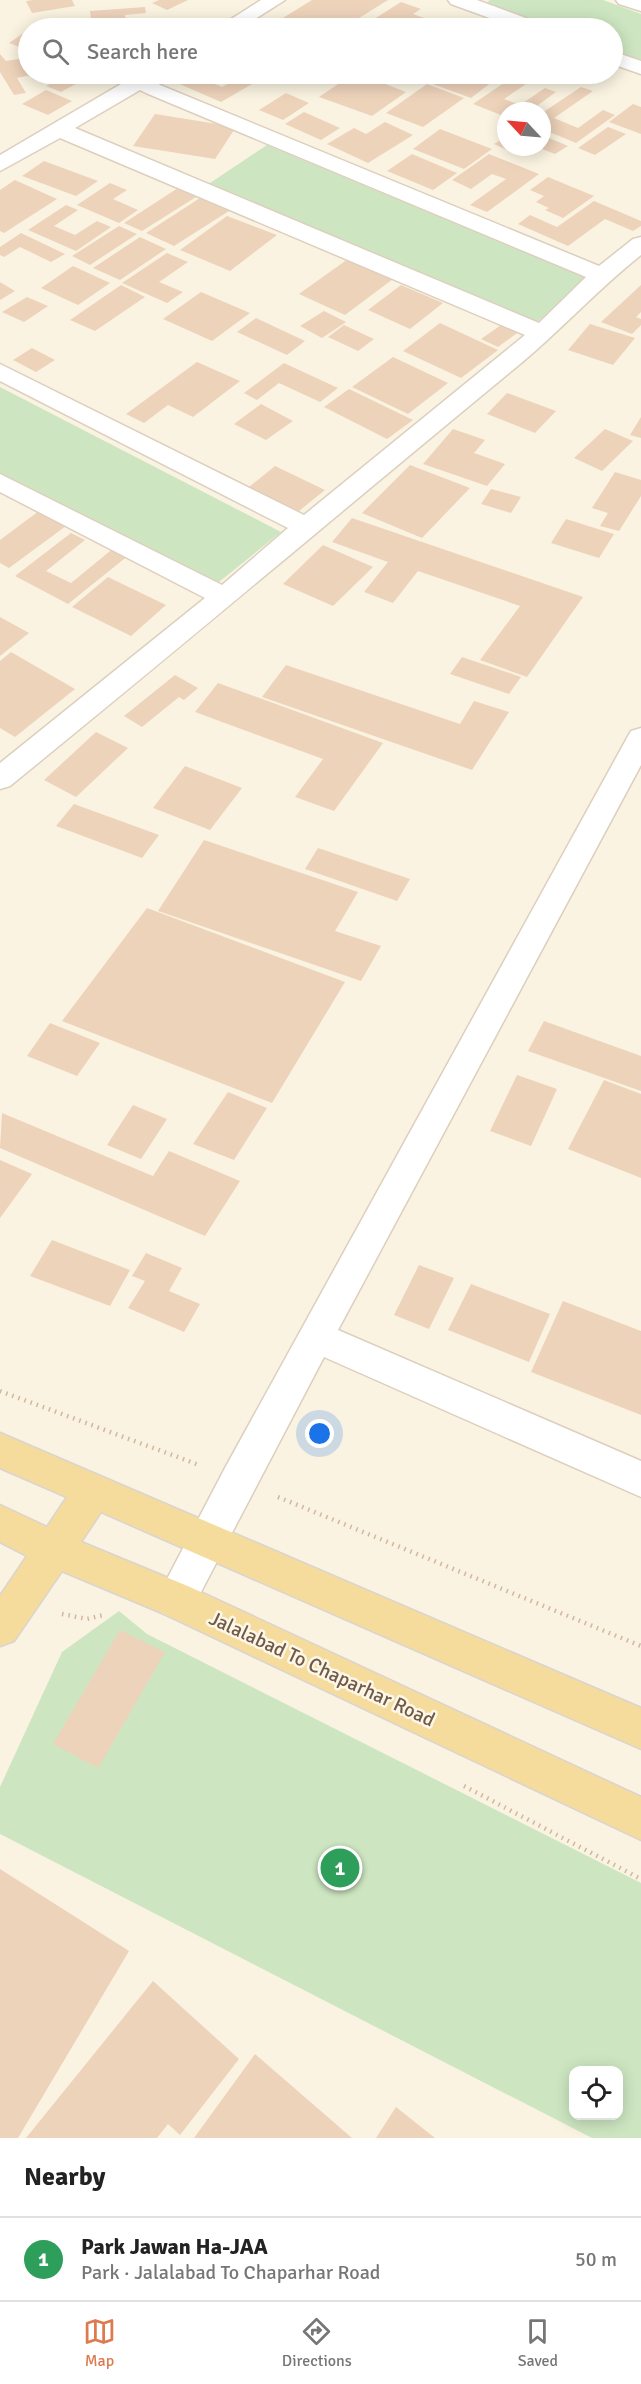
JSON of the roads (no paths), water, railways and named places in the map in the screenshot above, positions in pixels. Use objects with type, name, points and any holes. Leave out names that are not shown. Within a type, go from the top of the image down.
[{"type":"main road","points":[[0,1450],[206,1542],[641,1729]]},
{"type":"main road","points":[[0,1627],[18,1604],[93,1491]]},
{"type":"main road","name":"Jalalabad To Chaparhar Road","points":[[0,1523],[53,1549],[176,1600],[641,1819]]},
{"type":"street","points":[[244,18],[275,0]]},
{"type":"street","points":[[458,0],[508,18]]},
{"type":"street","points":[[626,0],[641,5]]},
{"type":"street","points":[[623,61],[641,68]]},
{"type":"street","points":[[0,164],[134,84]]},
{"type":"street","points":[[150,84],[153,89],[620,269]]},
{"type":"street","points":[[58,129],[542,333]]},
{"type":"street","points":[[0,779],[620,269],[641,244]]},
{"type":"street","points":[[0,371],[306,527]]},
{"type":"street","points":[[0,482],[224,597]]},
{"type":"street","points":[[176,1600],[238,1480],[641,738]]},
{"type":"street","points":[[316,1337],[641,1479]]},
{"type":"place","name":"Park Jawan Ha-JAA","points":[[340,1868]]}]
